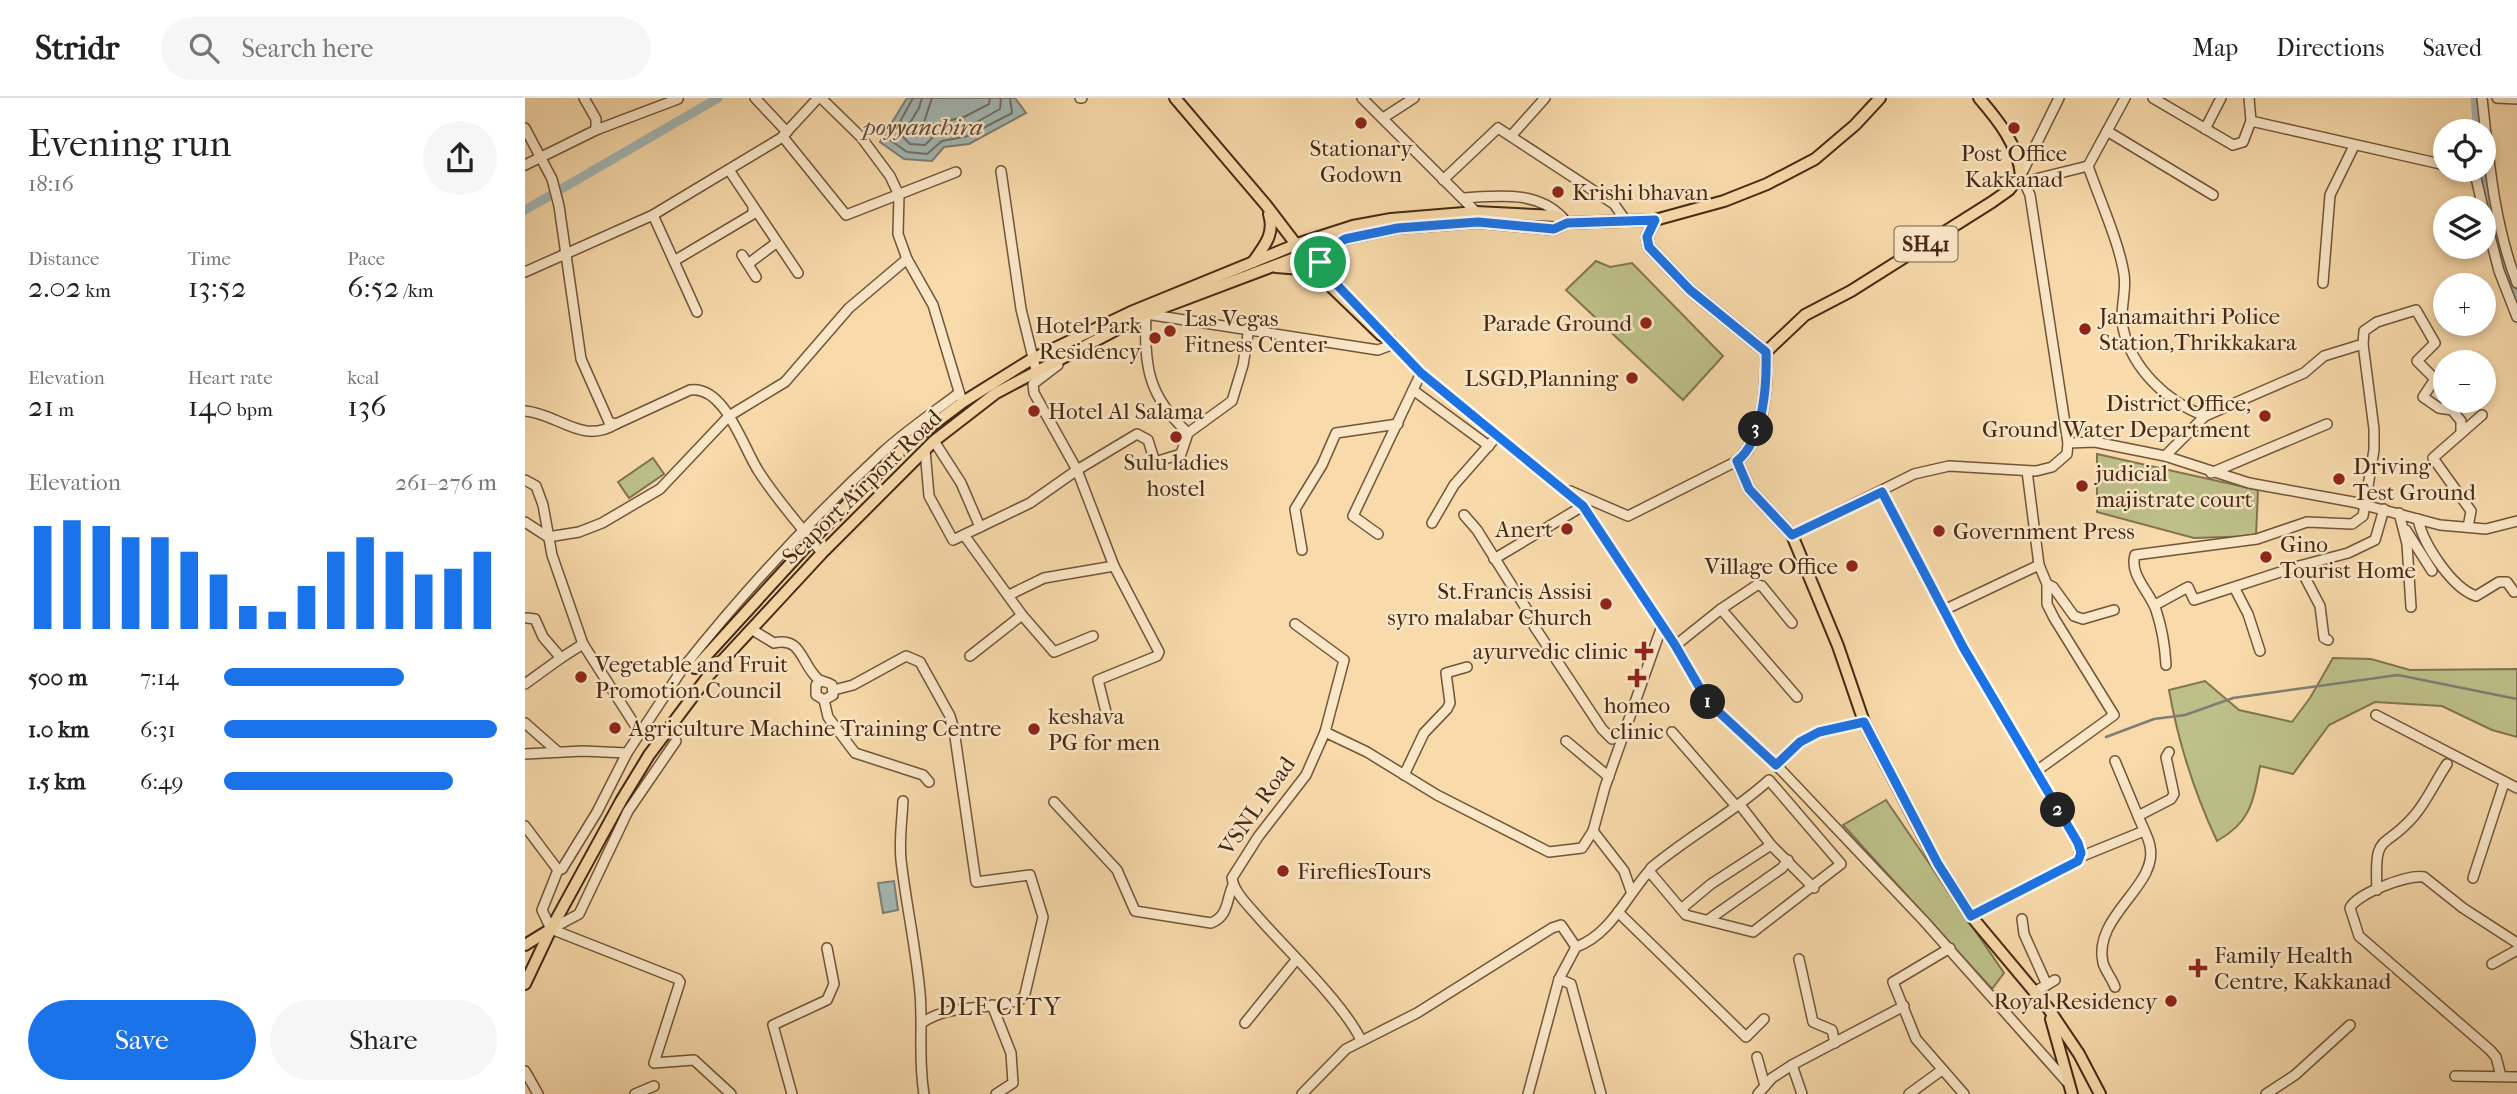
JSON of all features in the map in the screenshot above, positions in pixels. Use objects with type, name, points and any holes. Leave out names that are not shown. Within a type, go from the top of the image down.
[{"type":"main road","points":[[1175,98],[1320,271],[1391,343]]},
{"type":"main road","name":"Seaport Airport Road","points":[[695,668],[812,540],[906,445],[961,397],[1034,365],[1131,312],[1254,261],[1345,239],[1425,226],[1478,222],[1554,229],[1567,223],[1655,220],[1724,201],[1767,184],[1815,159],[1855,125],[1880,98]]},
{"type":"main road","points":[[1979,98],[2004,132],[2019,159],[2022,178]]},
{"type":"main road","name":"SH41","points":[[1766,352],[1805,315],[1851,292],[1992,202],[2022,178]]},
{"type":"main road","points":[[1254,261],[1269,239],[1273,226],[1266,205]]},
{"type":"main road","name":"Seaport Airport Road","points":[[525,984],[551,929],[649,755],[721,661],[934,441],[1034,365],[1069,354],[1146,314],[1265,267],[1353,226],[1391,219],[1476,212],[1556,216],[1567,223]]},
{"type":"main road","points":[[1655,220],[1647,237],[1649,247],[1720,316],[1766,352],[1766,387],[1760,422],[1744,455],[1737,461],[1749,489],[1792,535],[1838,646],[1864,722],[1938,864],[1971,916],[2048,1008],[2100,1094]]},
{"type":"main road","points":[[1320,271],[1325,252],[1345,239]]},
{"type":"main road","points":[[1265,267],[1320,271]]},
{"type":"main road","points":[[525,945],[551,929]]},
{"type":"main road","points":[[2048,1008],[2073,1091]]},
{"type":"street","points":[[584,98],[596,119],[596,130]]},
{"type":"street","points":[[755,98],[846,215],[957,172]]},
{"type":"street","points":[[525,272],[653,215],[785,134],[820,98],[862,137],[898,193],[898,234],[907,260],[933,305],[961,397],[885,450],[804,530],[726,614],[683,667],[627,753],[597,812],[562,869],[558,870],[542,910],[551,929],[678,979],[680,982],[654,1063],[694,1060],[731,1094]]},
{"type":"street","points":[[1362,98],[1476,212]]},
{"type":"street","points":[[1383,118],[1414,98]]},
{"type":"street","points":[[1511,136],[1545,98]]},
{"type":"street","points":[[2022,178],[2059,98]]},
{"type":"street","points":[[2125,98],[2088,166],[2125,275],[2123,328],[2138,362],[2160,390],[2183,408],[2205,416]]},
{"type":"street","points":[[2153,98],[2236,145],[2243,142],[2251,121],[2249,98]]},
{"type":"street","points":[[2205,129],[2221,98]]},
{"type":"street","points":[[2482,98],[2494,196]]},
{"type":"street","points":[[2497,98],[2517,99]]},
{"type":"street","points":[[525,165],[596,130],[678,99]]},
{"type":"street","points":[[2251,121],[2433,162]]},
{"type":"street","points":[[525,128],[552,178],[559,206],[581,359],[609,422],[615,424]]},
{"type":"street","points":[[1443,180],[1498,128],[1614,204],[1626,221]]},
{"type":"street","points":[[2107,131],[2213,195]]},
{"type":"street","points":[[2323,283],[2330,195],[2354,146]]},
{"type":"street","points":[[2022,178],[2088,166]]},
{"type":"street","points":[[729,170],[798,273]]},
{"type":"street","points":[[1001,171],[1017,284],[1034,365]]},
{"type":"street","points":[[1792,535],[1914,474],[1949,466],[2027,471],[2052,467],[2067,454],[2068,443],[2030,195],[2022,178]]},
{"type":"street","points":[[1463,198],[1511,196],[1537,200],[1551,205],[1567,223]]},
{"type":"street","points":[[674,261],[753,214],[753,208]]},
{"type":"street","points":[[2496,212],[2517,283]]},
{"type":"street","points":[[653,215],[698,312]]},
{"type":"street","points":[[748,264],[776,243]]},
{"type":"street","points":[[742,255],[756,277]]},
{"type":"street","points":[[2496,259],[2517,317]]},
{"type":"street","points":[[525,522],[548,537],[579,532],[642,503],[681,470],[729,416],[785,382],[849,308],[907,260]]},
{"type":"street","points":[[2166,665],[2155,606],[2134,567],[2135,555],[2257,539],[2282,533],[2307,522],[2352,524],[2363,516],[2374,429],[2363,344],[2364,331],[2377,323],[2416,310],[2435,343],[2417,361],[2435,379],[2423,397],[2439,408],[2452,410],[2461,421],[2461,433]]},
{"type":"street","points":[[1188,433],[1160,403],[1145,359],[1146,314],[1378,350],[1391,343],[1421,373],[1583,506],[1663,626],[1708,702],[1776,765],[1949,948],[2073,1091]]},
{"type":"street","points":[[925,450],[929,496],[953,540],[1030,503],[1077,470],[1137,434],[1148,440],[1155,462],[1174,457],[1184,450],[1188,433],[1232,401],[1243,365],[1249,328]]},
{"type":"street","points":[[2165,456],[2205,416],[2304,373],[2324,356],[2363,344]]},
{"type":"street","points":[[1069,354],[1033,384],[1038,403],[1077,470],[1114,566],[1159,653],[1098,680],[1107,716]]},
{"type":"street","points":[[1378,534],[1353,516],[1421,373]]},
{"type":"street","points":[[525,411],[542,413],[581,432],[599,432],[658,402],[701,388],[729,416],[758,471],[823,553]]},
{"type":"street","points":[[1413,390],[1489,446]]},
{"type":"street","points":[[2468,527],[2471,511],[2433,458],[2482,415]]},
{"type":"street","points":[[2211,473],[2327,424]]},
{"type":"street","points":[[1302,550],[1296,509],[1322,466],[1336,433],[1398,425]]},
{"type":"street","points":[[1432,523],[1454,485],[1498,435]]},
{"type":"street","points":[[934,441],[961,483],[980,527]]},
{"type":"street","points":[[2068,443],[2095,442],[2165,456],[2211,473],[2364,504],[2440,525],[2486,529],[2517,521]]},
{"type":"street","points":[[1562,487],[1628,516],[1737,461]]},
{"type":"street","points":[[2027,471],[2039,565],[2047,584],[2047,604],[2114,715],[2035,772]]},
{"type":"street","points":[[525,480],[536,486],[548,537],[583,644],[640,733]]},
{"type":"street","points":[[1882,492],[1944,610],[2078,843],[2080,858]]},
{"type":"street","points":[[1494,559],[1583,506]]},
{"type":"street","points":[[2155,606],[2188,587],[2194,600],[2235,589],[2246,580],[2349,553],[2375,540],[2384,509]]},
{"type":"street","points":[[2399,513],[2407,544],[2411,607]]},
{"type":"street","points":[[1464,514],[1472,521],[1529,613]]},
{"type":"street","points":[[2418,519],[2422,538],[2462,592],[2476,596],[2499,582],[2507,582],[2514,592]]},
{"type":"street","points":[[2403,526],[2432,571]]},
{"type":"street","points":[[964,535],[1022,615],[1054,652],[1093,636]]},
{"type":"street","points":[[1944,610],[2039,565]]},
{"type":"street","points":[[1009,595],[1044,578],[1114,566]]},
{"type":"street","points":[[2299,566],[2320,606],[2324,638],[2328,640]]},
{"type":"street","points":[[2047,584],[2053,587],[2074,616],[2083,619],[2114,610]]},
{"type":"street","points":[[1675,645],[1757,585],[1762,586],[1792,624]]},
{"type":"street","points":[[2235,589],[2248,614],[2260,652]]},
{"type":"street","points":[[1721,609],[1797,697]]},
{"type":"street","points":[[970,656],[1022,615]]},
{"type":"street","points":[[527,618],[535,619],[543,637],[561,658]]},
{"type":"street","name":"VSNL Road","points":[[1295,624],[1344,660],[1325,732],[1306,775],[1234,871],[1233,885],[1355,1028],[1361,1040]]},
{"type":"street","points":[[1534,626],[1602,729],[1612,739],[1625,734]]},
{"type":"street","points":[[1325,732],[1549,852],[1582,848],[1593,831],[1609,777],[1663,626]]},
{"type":"street","points":[[751,629],[774,643],[785,640],[793,643],[820,682]]},
{"type":"street","points":[[525,684],[583,644]]},
{"type":"street","points":[[824,700],[829,699],[834,690],[853,685],[906,656],[916,659],[950,716],[954,730],[976,882],[1030,875],[1042,916],[1026,996],[992,1006],[940,1011],[923,1022]]},
{"type":"street","points":[[683,667],[695,668],[721,661]]},
{"type":"street","points":[[1403,775],[1424,733],[1450,703],[1446,673],[1467,667]]},
{"type":"street","points":[[834,690],[829,682],[816,685],[816,695],[824,700],[828,717],[855,753],[923,775],[929,782]]},
{"type":"street","points":[[2377,715],[2517,788]]},
{"type":"street","points":[[1776,765],[1800,742],[1819,732],[1864,722]]},
{"type":"street","points":[[525,723],[558,752]]},
{"type":"street","points":[[1672,732],[1771,845],[1814,888]]},
{"type":"street","points":[[551,929],[579,915],[628,811],[676,741]]},
{"type":"street","points":[[1566,741],[1609,777]]},
{"type":"street","points":[[2137,817],[2171,799],[2174,794],[2166,757],[2169,752]]},
{"type":"street","points":[[525,754],[627,753]]},
{"type":"street","points":[[2115,761],[2151,848],[2149,863],[2138,886],[2104,934],[2103,962],[2115,987]]},
{"type":"street","points":[[2377,890],[2376,865],[2381,843],[2414,816],[2447,764]]},
{"type":"street","points":[[1528,1094],[1559,979],[1576,947],[1588,943],[1618,912],[1649,870],[1738,806],[1769,780],[1836,854],[1841,867],[1753,932],[1686,915],[1649,870]]},
{"type":"street","points":[[2473,878],[2504,783]]},
{"type":"street","points":[[903,801],[900,858],[910,908],[923,1022],[918,1041],[924,1094]]},
{"type":"street","points":[[1054,802],[1117,870],[1135,911],[1211,923],[1221,917],[1233,885]]},
{"type":"street","points":[[525,826],[558,870]]},
{"type":"street","points":[[1593,831],[1624,871],[1631,891]]},
{"type":"street","points":[[1971,916],[2080,858],[2144,831]]},
{"type":"street","points":[[1681,909],[1711,884],[1771,845]]},
{"type":"street","points":[[1708,920],[1782,868],[1788,860]]},
{"type":"street","points":[[2501,1076],[2490,1050],[2359,936],[2350,908],[2356,899],[2377,890],[2411,877],[2424,877],[2463,908],[2517,943]]},
{"type":"street","points":[[1618,912],[1746,1037],[1764,1019]]},
{"type":"street","points":[[2022,919],[2024,934],[2051,983],[2034,992]]},
{"type":"street","points":[[1302,1094],[1346,1049],[1417,1013],[1552,928],[1561,925],[1576,947]]},
{"type":"street","points":[[792,1094],[773,1025],[827,1000],[834,984],[827,948]]},
{"type":"street","points":[[1949,948],[1893,982],[1916,1039],[1964,1094]]},
{"type":"street","points":[[2492,964],[2517,950]]},
{"type":"street","points":[[1798,959],[1813,1022],[1832,1030],[1835,1043]]},
{"type":"street","points":[[1245,1023],[1296,960]]},
{"type":"street","points":[[1559,979],[1571,984],[1601,1094]]},
{"type":"street","points":[[992,1006],[1011,1054],[1013,1083],[996,1094]]},
{"type":"street","points":[[1758,1094],[1792,1065],[1904,1006]]},
{"type":"street","points":[[2266,1094],[2295,1075],[2350,1025]]},
{"type":"street","points":[[1757,1057],[1765,1086]]},
{"type":"street","points":[[1792,1065],[1794,1076],[1803,1089],[1802,1094]]},
{"type":"street","points":[[1909,1094],[1942,1070]]},
{"type":"street","points":[[525,1071],[538,1094]]},
{"type":"street","points":[[2455,1076],[2517,1077]]},
{"type":"street","points":[[635,1094],[654,1086]]},
{"type":"green space","name":"Parade Ground","points":[[1596,261],[1610,267],[1632,263],[1723,356],[1683,400],[1566,290]]},
{"type":"green space","points":[[2097,454],[2258,490],[2256,536],[2194,538],[2097,512]]},
{"type":"green space","points":[[653,458],[664,474],[629,498],[618,482]]},
{"type":"green space","points":[[2333,658],[2371,659],[2410,670],[2517,669],[2517,737],[2492,730],[2442,706],[2375,702],[2329,725],[2293,774],[2260,766],[2249,810],[2237,826],[2217,841],[2188,767],[2169,690],[2205,681],[2239,710],[2292,722],[2310,698]]},
{"type":"green space","points":[[1886,800],[2004,973],[1992,989],[1843,825]]},
{"type":"water","name":"poyyanchira","points":[[907,98],[1015,98],[1026,113],[969,144],[944,147],[932,161],[904,159],[880,142]]},
{"type":"water","points":[[894,881],[898,910],[883,913],[878,883]]},
{"type":"waterway","points":[[525,210],[718,98]]},
{"type":"waterway","points":[[2475,98],[2477,119]]},
{"type":"waterway","points":[[2486,182],[2502,259],[2517,297]]},
{"type":"waterway","points":[[2106,737],[2154,719],[2185,715],[2233,698],[2398,675],[2517,699]]},
{"type":"place","name":"Stationary Godown","points":[[1361,123]]},
{"type":"place","name":"Post Office Kakkanad","points":[[2014,128]]},
{"type":"place","name":"Krishi bhavan","points":[[1558,192]]},
{"type":"place","name":"Parade Ground","points":[[1646,323]]},
{"type":"place","name":"Janamaithri Police Station,Thrikkakara","points":[[2085,329]]},
{"type":"place","name":"Las Vegas Fitness Center","points":[[1170,331]]},
{"type":"place","name":"Hotel Park Residency","points":[[1155,338]]},
{"type":"place","name":"LSGD,Planning","points":[[1632,378]]},
{"type":"place","name":"Hotel Al Salama","points":[[1034,411]]},
{"type":"place","name":"District Office, Ground Water Department","points":[[2265,416]]},
{"type":"place","name":"Sulu ladies hostel","points":[[1176,437]]},
{"type":"place","name":"Driving Test Ground","points":[[2339,479]]},
{"type":"place","name":"judicial majistrate court","points":[[2082,486]]},
{"type":"place","name":"Anert","points":[[1567,529]]},
{"type":"place","name":"Government Press","points":[[1939,531]]},
{"type":"place","name":"Gino Tourist Home","points":[[2266,557]]},
{"type":"place","name":"Village Office","points":[[1852,566]]},
{"type":"place","name":"St.Francis Assisi syro malabar Church","points":[[1606,604]]},
{"type":"place","name":"ayurvedic clinic","points":[[1644,651]]},
{"type":"place","name":"Vegetable and Fruit Promotion Council","points":[[581,677]]},
{"type":"place","name":"homeo clinic","points":[[1637,678]]},
{"type":"place","name":"Agriculture Machine Training Centre","points":[[615,728]]},
{"type":"place","name":"keshava PG for men","points":[[1034,729]]},
{"type":"place","name":"FirefliesTours","points":[[1283,871]]},
{"type":"place","name":"Family Health Centre, Kakkanad","points":[[2198,968]]},
{"type":"place","name":"Royal Residency","points":[[2171,1001]]},
{"type":"district","name":"DLF CITY","points":[[1000,1007]]},
{"type":"route","points":[[1655,220],[1647,237],[1649,247],[1690,290],[1766,352],[1766,387],[1760,422],[1744,455],[1737,461],[1749,489],[1792,535],[1882,492],[1963,647],[2078,843],[2078,861],[1971,916],[1938,864],[1864,722],[1819,732],[1800,742],[1776,765],[1708,702],[1675,645],[1583,506],[1421,373],[1384,331],[1325,274],[1319,266],[1320,262],[1325,252],[1345,239],[1398,228],[1478,222],[1554,229],[1567,223],[1655,220]]}]
